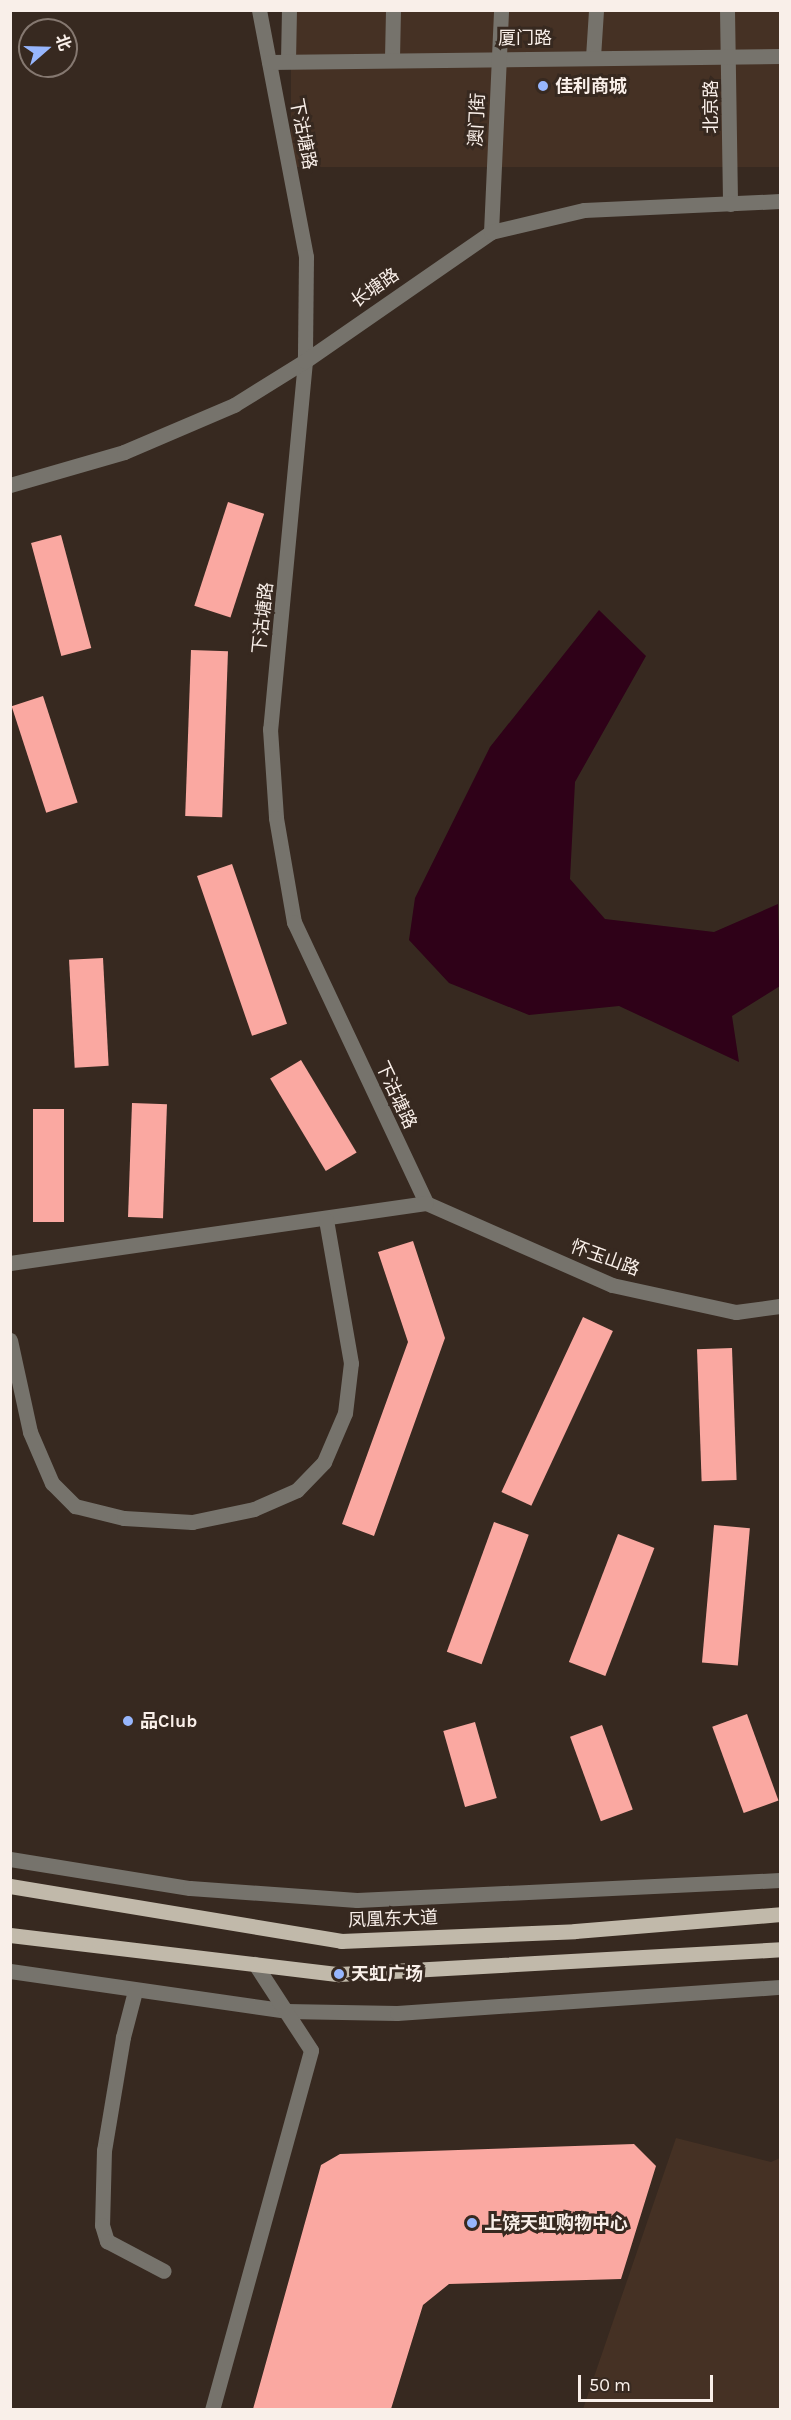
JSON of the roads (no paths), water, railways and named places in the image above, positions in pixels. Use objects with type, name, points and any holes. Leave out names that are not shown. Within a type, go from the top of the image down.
[{"type":"main road","name":"凤凰东大道","points":[[10,1886],[341,1941],[576,1931],[780,1914]]},
{"type":"main road","points":[[10,1935],[339,1974],[780,1949]]},
{"type":"street","name":"下沽塘路","points":[[259,10],[306,257],[305,361],[270,729],[276,818],[294,922],[426,1203]]},
{"type":"street","points":[[288,62],[289,10]]},
{"type":"street","points":[[392,58],[393,10]]},
{"type":"street","name":"澳门街","points":[[490,232],[501,10]]},
{"type":"street","points":[[593,57],[596,10]]},
{"type":"street","name":"北京路","points":[[727,10],[730,56],[730,204]]},
{"type":"street","name":"厦门路","points":[[269,62],[392,58],[780,56]]},
{"type":"street","name":"长塘路","points":[[10,485],[124,452],[234,405],[305,361],[490,232],[584,210],[780,201]]},
{"type":"street","points":[[10,1263],[326,1220],[426,1203]]},
{"type":"street","name":"怀玉山路","points":[[426,1203],[612,1285],[736,1312],[780,1306]]},
{"type":"street","points":[[10,1340],[30,1432],[52,1483],[75,1506],[124,1518],[192,1522],[254,1509],[297,1490],[324,1462],[345,1413],[351,1363],[326,1220]]},
{"type":"street","points":[[10,1859],[190,1888],[357,1900],[780,1880]]},
{"type":"street","points":[[212,2409],[311,2050],[255,1964]]},
{"type":"street","points":[[10,1971],[135,1991],[286,2011],[397,2013],[780,1987]]},
{"type":"street","points":[[135,1991],[123,2037],[104,2150],[102,2225],[107,2241],[164,2271]]},
{"type":"place","name":"佳利商城","points":[[543,86]]},
{"type":"place","name":"品Club","points":[[128,1721]]},
{"type":"place","name":"天虹广场","points":[[339,1974]]},
{"type":"place","name":"上饶天虹购物中心","points":[[472,2223]]}]
